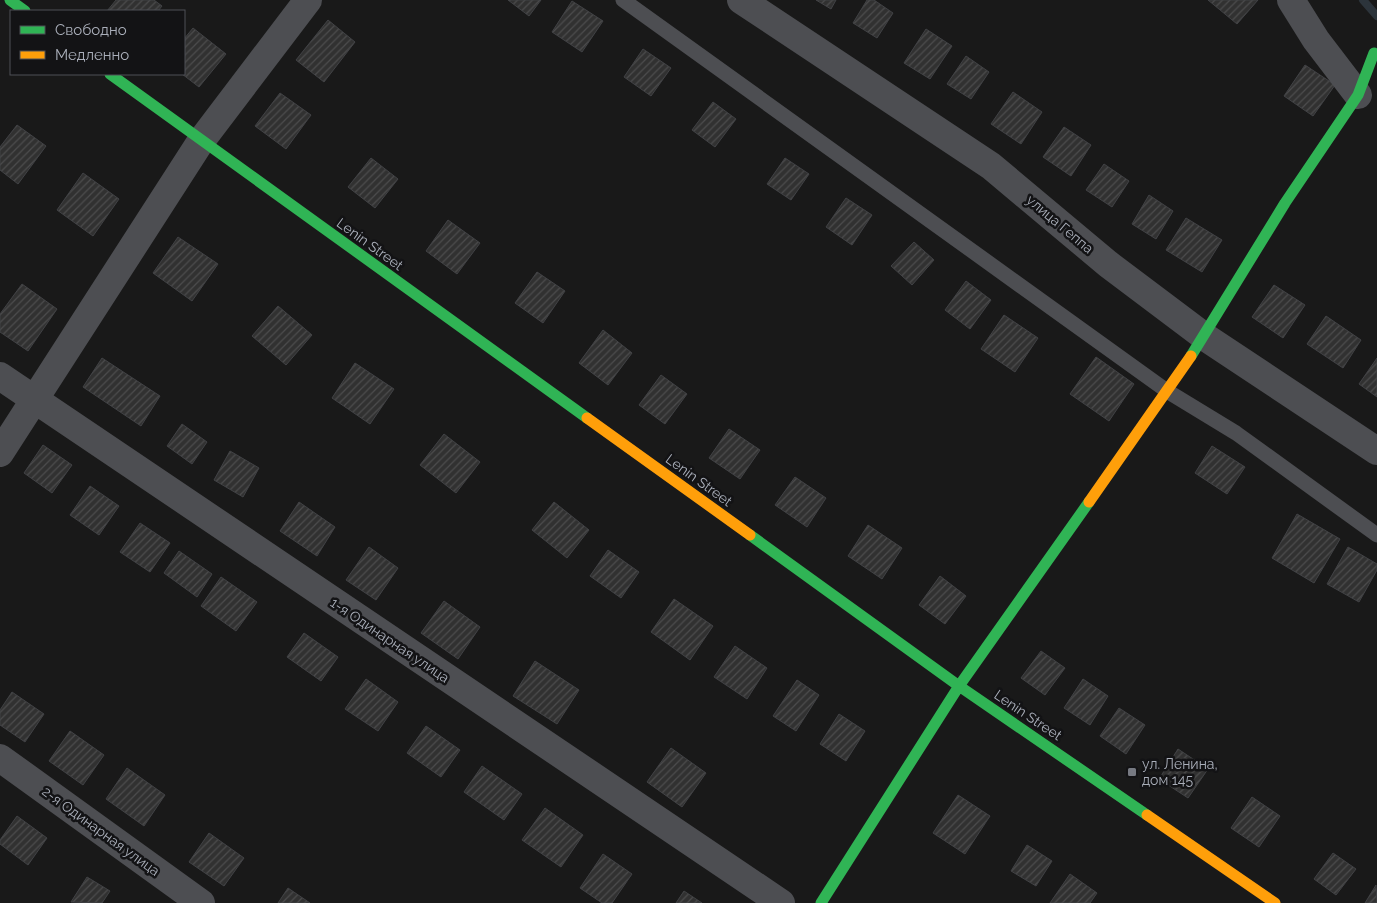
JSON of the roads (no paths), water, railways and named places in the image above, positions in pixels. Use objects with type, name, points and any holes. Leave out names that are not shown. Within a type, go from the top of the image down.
[{"type":"main road","points":[[10,0],[24,10]]},
{"type":"main road","points":[[822,903],[959,686],[1205,337],[1285,203],[1358,95],[1374,53]]},
{"type":"main road","name":"Lenin Street","points":[[111,75],[959,686],[1275,903]]},
{"type":"street","points":[[0,453],[201,141],[308,0]]},
{"type":"street","name":"улица Геппа","points":[[741,0],[991,166],[1108,264],[1205,337],[1377,451]]},
{"type":"street","points":[[1291,0],[1316,40],[1358,95]]},
{"type":"street","name":"1-я Одинарная улица","points":[[0,376],[781,903]]},
{"type":"street","name":"2-я Одинарная улица","points":[[0,758],[201,903]]},
{"type":"lane","points":[[623,0],[1167,390],[1236,433],[1377,535]]},
{"type":"waterway","points":[[1363,0],[1377,16]]},
{"type":"place","name":"ул. Ленина, дом 145","points":[[1132,772]]}]
